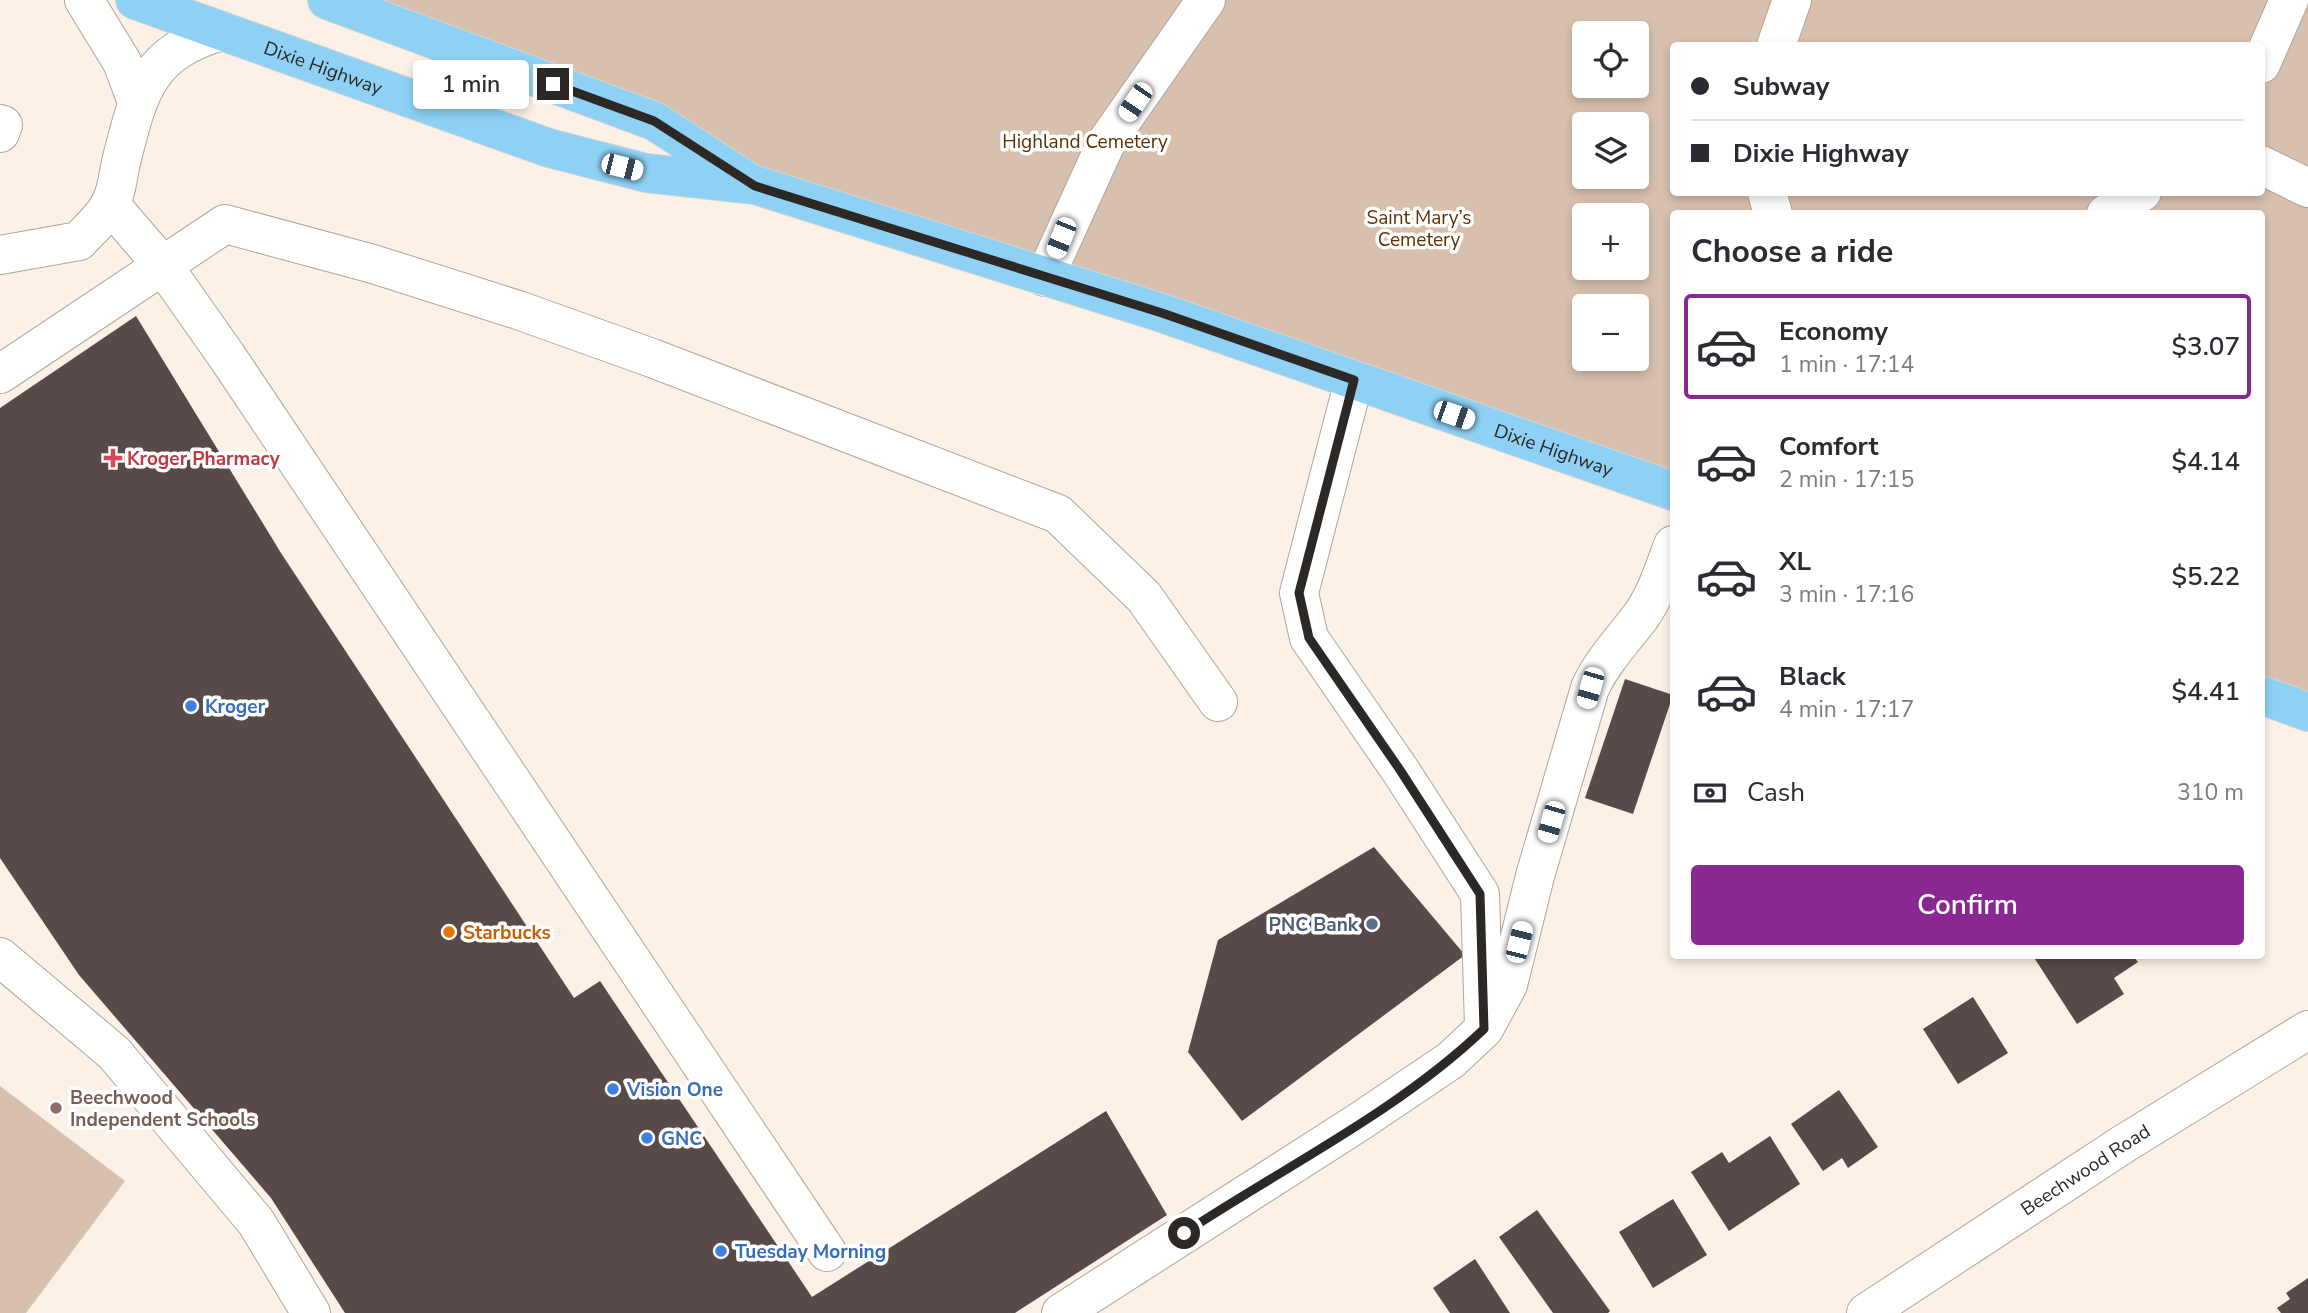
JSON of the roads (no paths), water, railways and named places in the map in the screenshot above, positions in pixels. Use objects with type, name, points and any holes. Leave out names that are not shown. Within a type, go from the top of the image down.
[{"type":"main road","name":"Dixie Highway","points":[[135,0],[549,148],[646,173],[755,186],[1162,313],[1670,490]]},
{"type":"main road","name":"Dixie Highway","points":[[327,0],[654,121],[755,186]]},
{"type":"main road","points":[[2265,696],[2308,712]]},
{"type":"street","points":[[84,0],[122,62],[136,102]]},
{"type":"street","points":[[1045,277],[1106,144],[1206,0]]},
{"type":"street","points":[[1777,42],[1792,0]]},
{"type":"street","points":[[2265,55],[2290,0]]},
{"type":"street","points":[[0,255],[79,242],[110,204],[136,102],[173,50],[195,38],[222,31]]},
{"type":"street","points":[[0,124],[3,125],[0,133]]},
{"type":"street","points":[[2265,167],[2308,188]]},
{"type":"street","points":[[2113,210],[2135,196]]},
{"type":"street","points":[[110,204],[164,267],[408,623],[827,1252]]},
{"type":"street","points":[[0,374],[225,224],[373,264],[518,310],[652,358],[1058,514],[1144,597],[1218,702]]},
{"type":"street","points":[[1354,380],[1299,593],[1309,638],[1400,770],[1480,894],[1484,1029]]},
{"type":"street","points":[[1061,1313],[1382,1107],[1451,1060],[1484,1029],[1508,985],[1535,876],[1590,688],[1599,669],[1643,614],[1661,579],[1670,554]]},
{"type":"street","points":[[0,957],[114,1052],[256,1222],[311,1313]]},
{"type":"street","name":"Beechwood Road","points":[[1866,1313],[2125,1143],[2308,1030]]},
{"type":"place","name":"Kroger Pharmacy","points":[[113,458]]},
{"type":"place","name":"Kroger","points":[[191,706]]},
{"type":"place","name":"PNC Bank","points":[[1372,924]]},
{"type":"place","name":"Starbucks","points":[[449,932]]},
{"type":"place","name":"Vision One","points":[[613,1089]]},
{"type":"place","name":"Beechwood Independent Schools","points":[[56,1108]]},
{"type":"place","name":"GNC","points":[[647,1138]]},
{"type":"place","name":"Tuesday Morning","points":[[721,1251]]},
{"type":"park label","name":"Highland Cemetery","points":[[1085,141]]},
{"type":"park label","name":"Saint Mary’s Cemetery","points":[[1419,228]]}]
